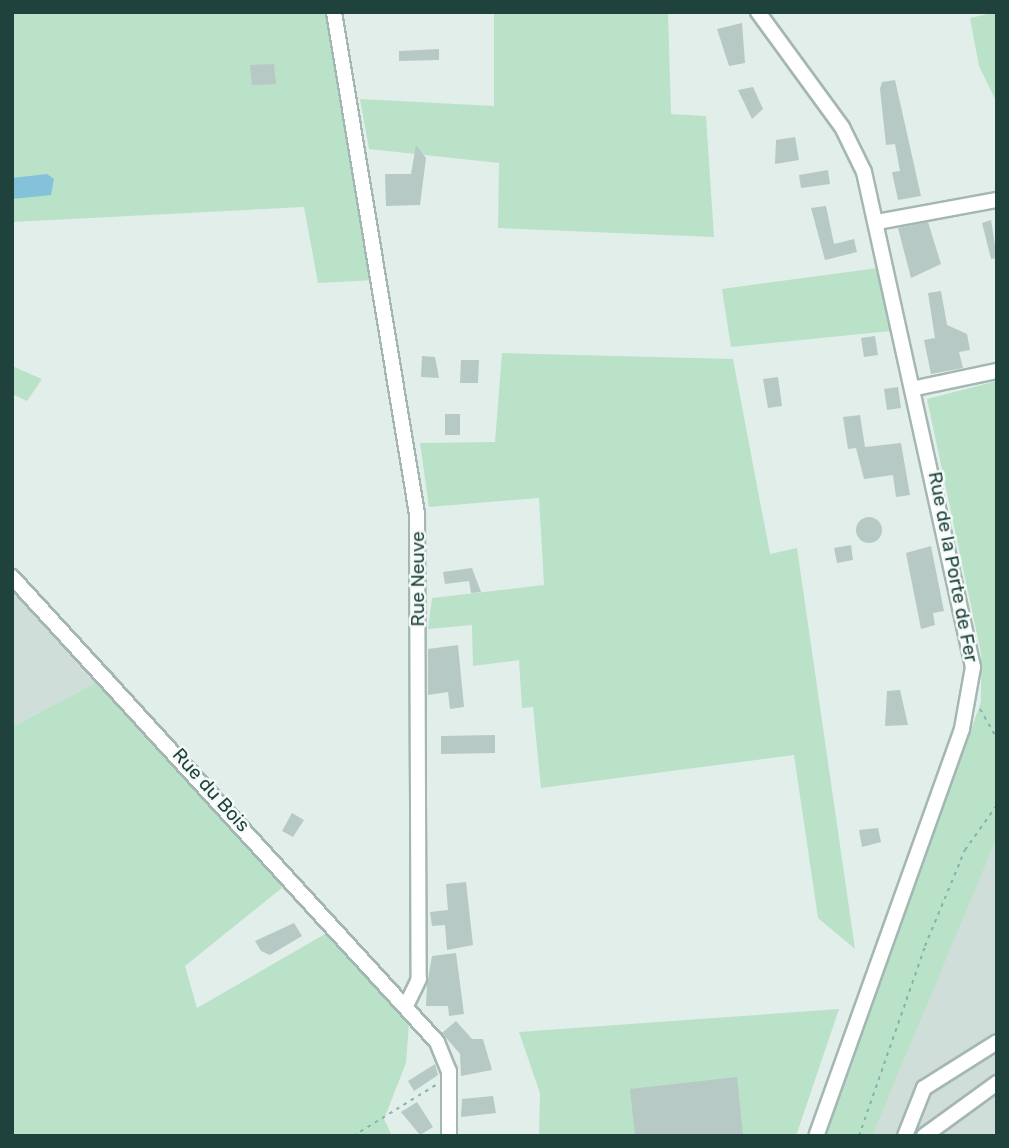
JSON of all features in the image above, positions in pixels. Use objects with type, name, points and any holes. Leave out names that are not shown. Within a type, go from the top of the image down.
[{"type":"street","name":"Rue Neuve","points":[[334,12],[417,513],[419,964],[418,987],[406,1006]]},
{"type":"street","name":"Rue de la Porte de Fer","points":[[758,12],[853,145],[877,222],[916,388],[971,648],[972,695],[816,1136]]},
{"type":"street","points":[[877,222],[997,200]]},
{"type":"street","points":[[916,388],[997,372]]},
{"type":"street","name":"Rue du Bois","points":[[12,577],[406,1006]]},
{"type":"street","points":[[406,1006],[442,1049],[449,1078],[449,1134]]},
{"type":"street","points":[[905,1136],[925,1088],[997,1042]]},
{"type":"street","points":[[924,1136],[997,1083]]},
{"type":"path","points":[[972,695],[997,738]]},
{"type":"path","points":[[859,1136],[930,934],[965,850],[997,804]]},
{"type":"path","points":[[353,1136],[449,1078]]},
{"type":"shaded area","points":[[12,566],[114,673],[12,727]]},
{"type":"shaded area","points":[[997,837],[997,1136],[872,1136],[973,882]]},
{"type":"green space","points":[[12,12],[333,12],[375,280],[318,283],[304,207],[12,222]]},
{"type":"green space","points":[[494,12],[668,12],[671,114],[706,116],[714,237],[498,228],[499,163],[369,149],[360,99],[494,106]]},
{"type":"green space","points":[[997,12],[997,103],[979,66],[970,18]]},
{"type":"green space","points":[[878,268],[890,331],[731,347],[722,289]]},
{"type":"green space","points":[[502,353],[733,359],[770,554],[797,548],[855,949],[818,918],[794,755],[541,788],[533,707],[522,708],[519,660],[473,666],[472,625],[428,629],[432,598],[544,585],[539,498],[429,507],[420,443],[495,442]]},
{"type":"green space","points":[[12,366],[42,379],[27,401],[12,394]]},
{"type":"green space","points":[[997,381],[997,837],[872,1136],[824,1136],[981,702],[981,653],[927,399]]},
{"type":"green space","points":[[114,673],[283,887],[185,966],[197,1008],[325,934],[409,1023],[406,1063],[384,1119],[392,1136],[12,1136],[12,727]]},
{"type":"green space","points":[[839,1009],[796,1136],[539,1136],[540,1093],[519,1032]]},
{"type":"water","points":[[47,174],[54,179],[51,195],[12,199],[12,178]]},
{"type":"building","points":[[742,23],[745,63],[729,66],[717,29]]},
{"type":"building","points":[[439,49],[439,60],[399,61],[399,51]]},
{"type":"building","points":[[274,64],[276,84],[252,85],[250,65]]},
{"type":"building","points":[[895,80],[921,196],[898,200],[892,172],[900,171],[895,144],[886,145],[880,89],[882,82]]},
{"type":"building","points":[[753,87],[763,109],[752,119],[738,90]]},
{"type":"building","points":[[795,137],[799,160],[775,164],[776,140]]},
{"type":"building","points":[[416,145],[426,158],[420,205],[386,206],[385,174],[411,174]]},
{"type":"building","points":[[828,170],[830,184],[801,188],[799,175]]},
{"type":"building","points":[[826,206],[834,244],[854,239],[857,252],[825,260],[811,208]]},
{"type":"building","points":[[991,220],[997,258],[991,259],[982,223]]},
{"type":"building","points":[[928,222],[941,264],[911,278],[898,228]]},
{"type":"building","points":[[941,291],[947,325],[967,334],[970,350],[959,352],[963,368],[931,374],[924,340],[935,338],[928,293]]},
{"type":"building","points":[[875,336],[878,355],[864,357],[861,338]]},
{"type":"building","points":[[422,356],[435,357],[439,378],[421,377]]},
{"type":"building","points":[[461,360],[479,360],[478,383],[460,383]]},
{"type":"building","points":[[778,377],[782,406],[768,408],[763,379]]},
{"type":"building","points":[[898,387],[901,408],[887,410],[884,389]]},
{"type":"building","points":[[445,414],[460,414],[460,435],[445,435]]},
{"type":"building","points":[[860,415],[865,447],[901,443],[910,495],[896,497],[893,475],[864,479],[856,448],[848,449],[843,417]]},
{"type":"building","points":[[869,517],[878,521],[882,530],[878,539],[869,543],[860,539],[856,530],[860,521]]},
{"type":"building","points":[[851,545],[853,560],[837,563],[834,548]]},
{"type":"building","points":[[931,546],[944,611],[933,613],[935,625],[921,629],[906,553]]},
{"type":"building","points":[[472,568],[481,592],[471,593],[469,581],[445,584],[443,572]]},
{"type":"building","points":[[458,645],[464,707],[450,709],[448,692],[428,695],[428,649]]},
{"type":"building","points":[[900,690],[908,725],[885,726],[887,691]]},
{"type":"building","points":[[495,735],[495,753],[441,754],[441,736]]},
{"type":"building","points":[[292,813],[304,820],[293,837],[282,831]]},
{"type":"building","points":[[878,828],[881,842],[862,847],[859,830]]},
{"type":"building","points":[[466,882],[473,945],[447,950],[445,925],[432,926],[430,912],[448,910],[446,884]]},
{"type":"building","points":[[294,923],[302,936],[270,955],[261,951],[255,941]]},
{"type":"building","points":[[456,953],[464,1014],[449,1016],[448,1006],[426,1006],[427,985],[432,956]]},
{"type":"building","points":[[456,1021],[472,1039],[483,1039],[492,1070],[461,1076],[460,1054],[442,1033]]},
{"type":"building","points":[[435,1064],[438,1075],[414,1091],[408,1081]]},
{"type":"building","points":[[737,1077],[743,1135],[635,1136],[630,1089]]},
{"type":"building","points":[[493,1096],[496,1113],[461,1117],[462,1099]]},
{"type":"building","points":[[417,1102],[433,1127],[420,1135],[401,1112]]}]
